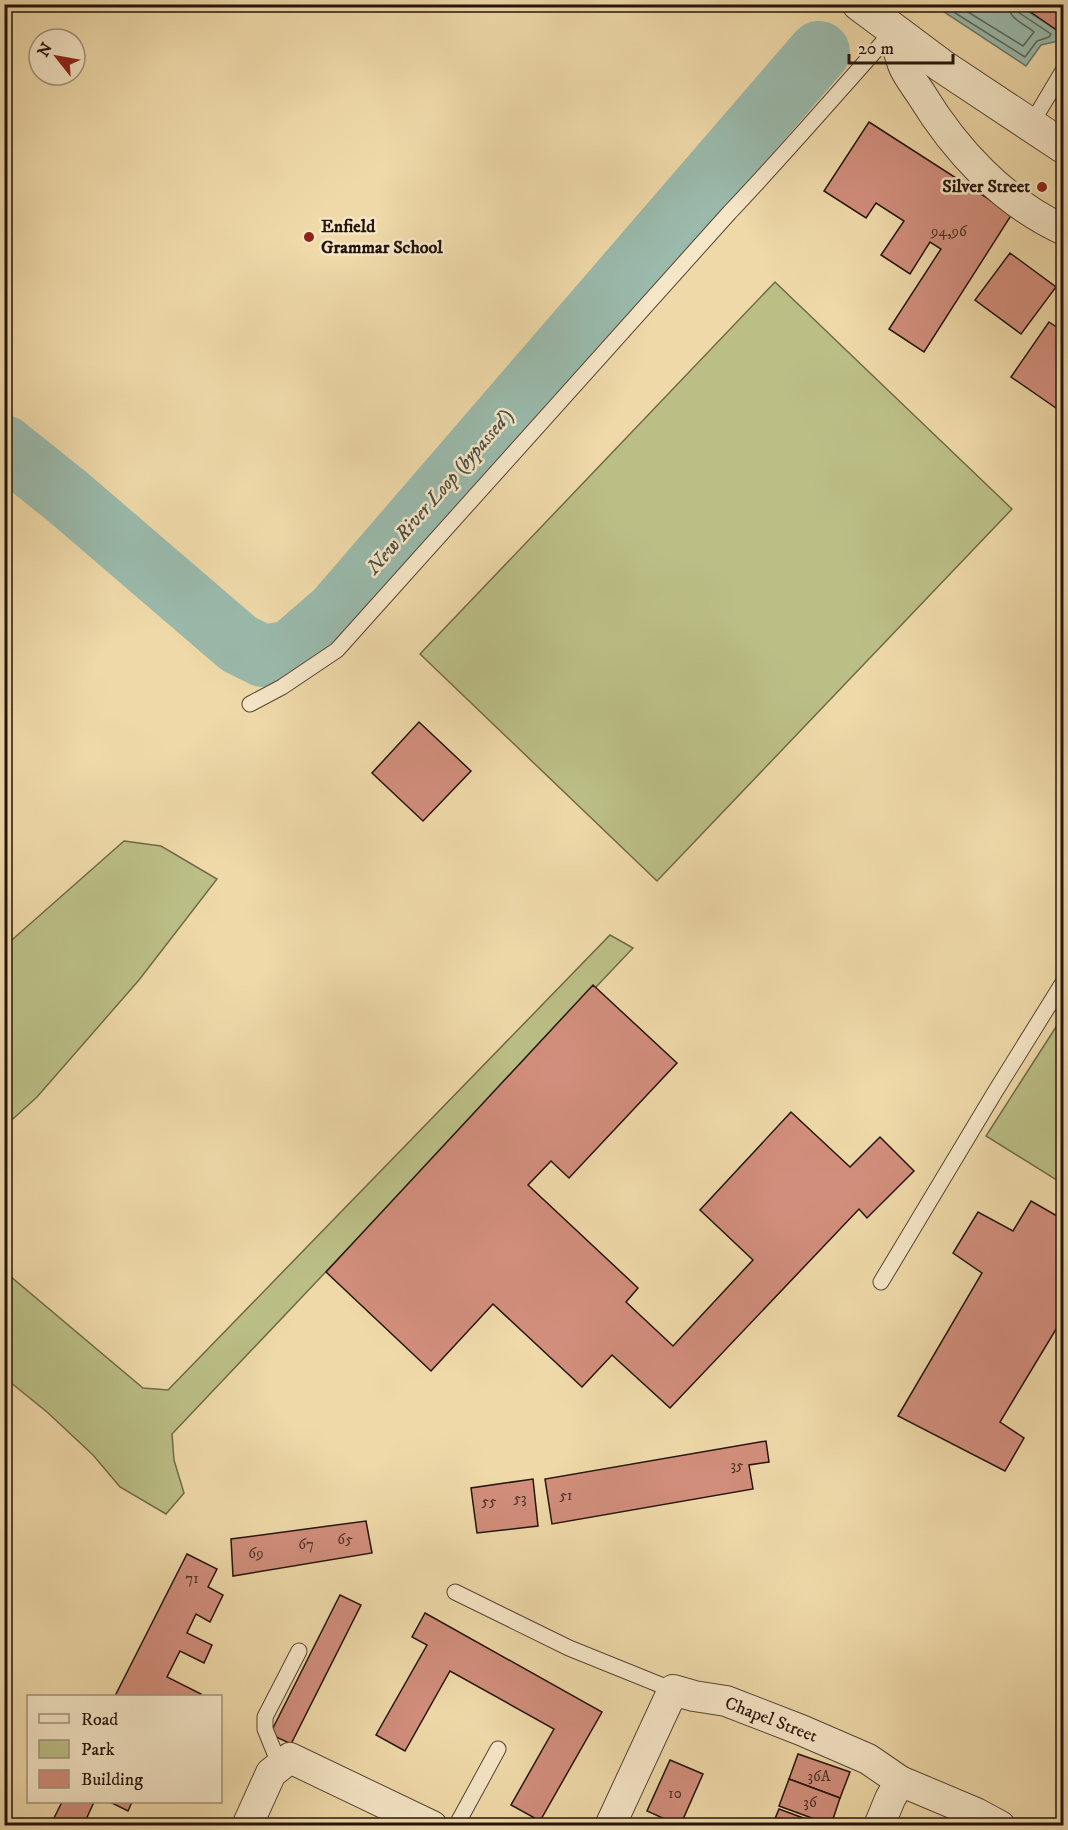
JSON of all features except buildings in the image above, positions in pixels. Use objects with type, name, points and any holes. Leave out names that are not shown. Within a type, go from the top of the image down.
[{"type":"street","points":[[859,4],[942,66],[1064,147]]},
{"type":"street","points":[[893,31],[904,68],[951,138],[989,180],[1044,221],[1064,230]]},
{"type":"street","points":[[610,1826],[673,1690]]},
{"type":"street","name":"Chapel Street","points":[[673,1690],[726,1701],[801,1730],[868,1759],[900,1782],[976,1813],[1000,1826]]},
{"type":"street","points":[[247,1826],[271,1773],[290,1758],[432,1826]]},
{"type":"street","points":[[879,1826],[890,1798],[900,1782]]},
{"type":"lane","points":[[250,704],[282,687],[337,650],[730,212],[776,165],[893,31]]},
{"type":"lane","points":[[1030,126],[1064,69]]},
{"type":"lane","points":[[881,1282],[1064,981]]},
{"type":"lane","points":[[455,1592],[568,1648],[673,1690]]},
{"type":"lane","points":[[280,1766],[265,1729],[265,1717],[299,1651]]},
{"type":"lane","points":[[456,1826],[498,1749]]},
{"type":"green space","points":[[775,282],[1012,509],[657,881],[420,654]]},
{"type":"green space","points":[[124,841],[161,846],[217,879],[139,980],[37,1097],[5,1126],[5,946]]},
{"type":"green space","points":[[610,935],[633,948],[172,1434],[174,1460],[184,1493],[166,1514],[120,1487],[93,1455],[47,1412],[5,1378],[4,1271],[143,1388],[168,1390]]},
{"type":"green space","points":[[1063,1016],[1063,1184],[986,1136]]},
{"type":"water","points":[[932,4],[1018,5],[1057,30],[1060,30],[1063,24],[1063,40],[1041,45],[1026,66]]},
{"type":"waterway","name":"New River Loop (bypassed)","points":[[4,446],[69,498],[239,644],[263,656],[291,651],[336,612],[819,52]]},
{"type":"place","name":"Silver Street","points":[[1042,187]]},
{"type":"place","name":"Enfield Grammar School","points":[[309,237]]}]
